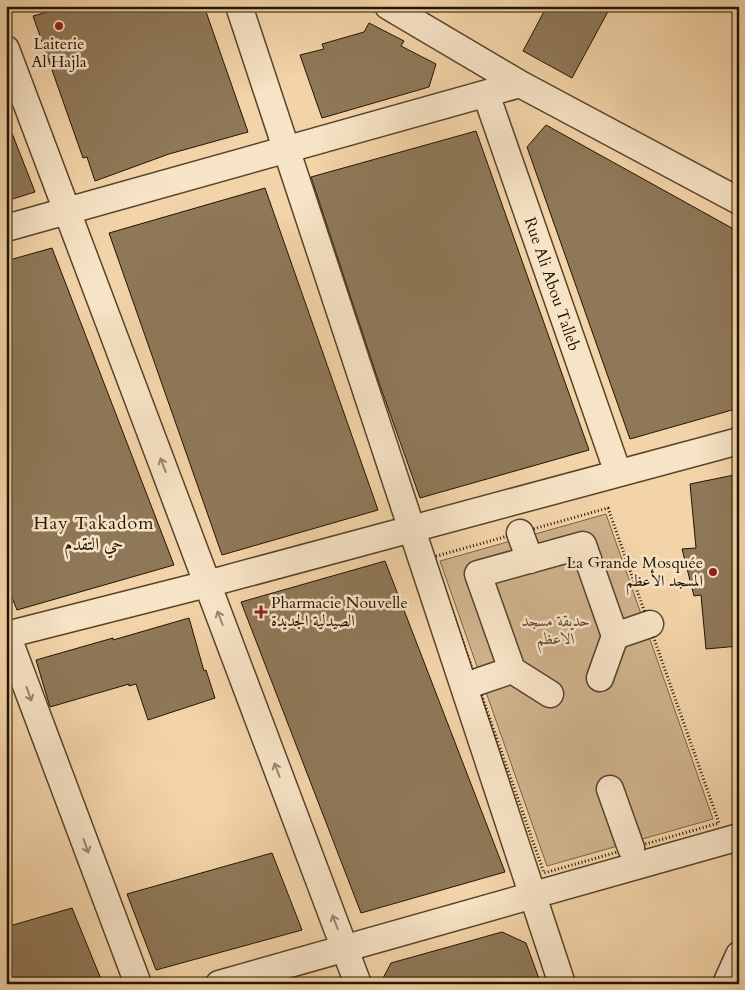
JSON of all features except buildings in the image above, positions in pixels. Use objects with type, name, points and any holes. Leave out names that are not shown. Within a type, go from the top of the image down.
[{"type":"street","points":[[239,6],[562,984]]},
{"type":"street","points":[[388,6],[520,84],[739,202]]},
{"type":"street","points":[[6,49],[358,984]]},
{"type":"street","points":[[6,228],[520,84]]},
{"type":"street","name":"Rue Ali Abou Talleb","points":[[486,94],[618,473]]},
{"type":"street","points":[[138,984],[7,634],[207,584],[739,441]]},
{"type":"street","points":[[520,533],[530,560]]},
{"type":"street","points":[[550,694],[512,670],[478,574],[583,545],[615,636],[600,678]]},
{"type":"street","points":[[615,636],[650,624]]},
{"type":"street","points":[[477,682],[512,670]]},
{"type":"street","points":[[610,789],[631,848]]},
{"type":"street","points":[[219,984],[739,836]]},
{"type":"street","points":[[726,984],[739,955]]},
{"type":"green space","name":"حديقة مسجد الاعظم","points":[[606,514],[713,819],[547,866],[440,561]]},
{"type":"place","name":"Laiterie Al Hajla","points":[[59,26]]},
{"type":"place","name":"La Grande Mosquée المسجد الأعظم","points":[[713,572]]},
{"type":"place","name":"Pharmacie Nouvelle الصيدلية الجديدة","points":[[261,612]]},
{"type":"district","name":"Hay Takadom حي التقدم","points":[[94,533]]}]
